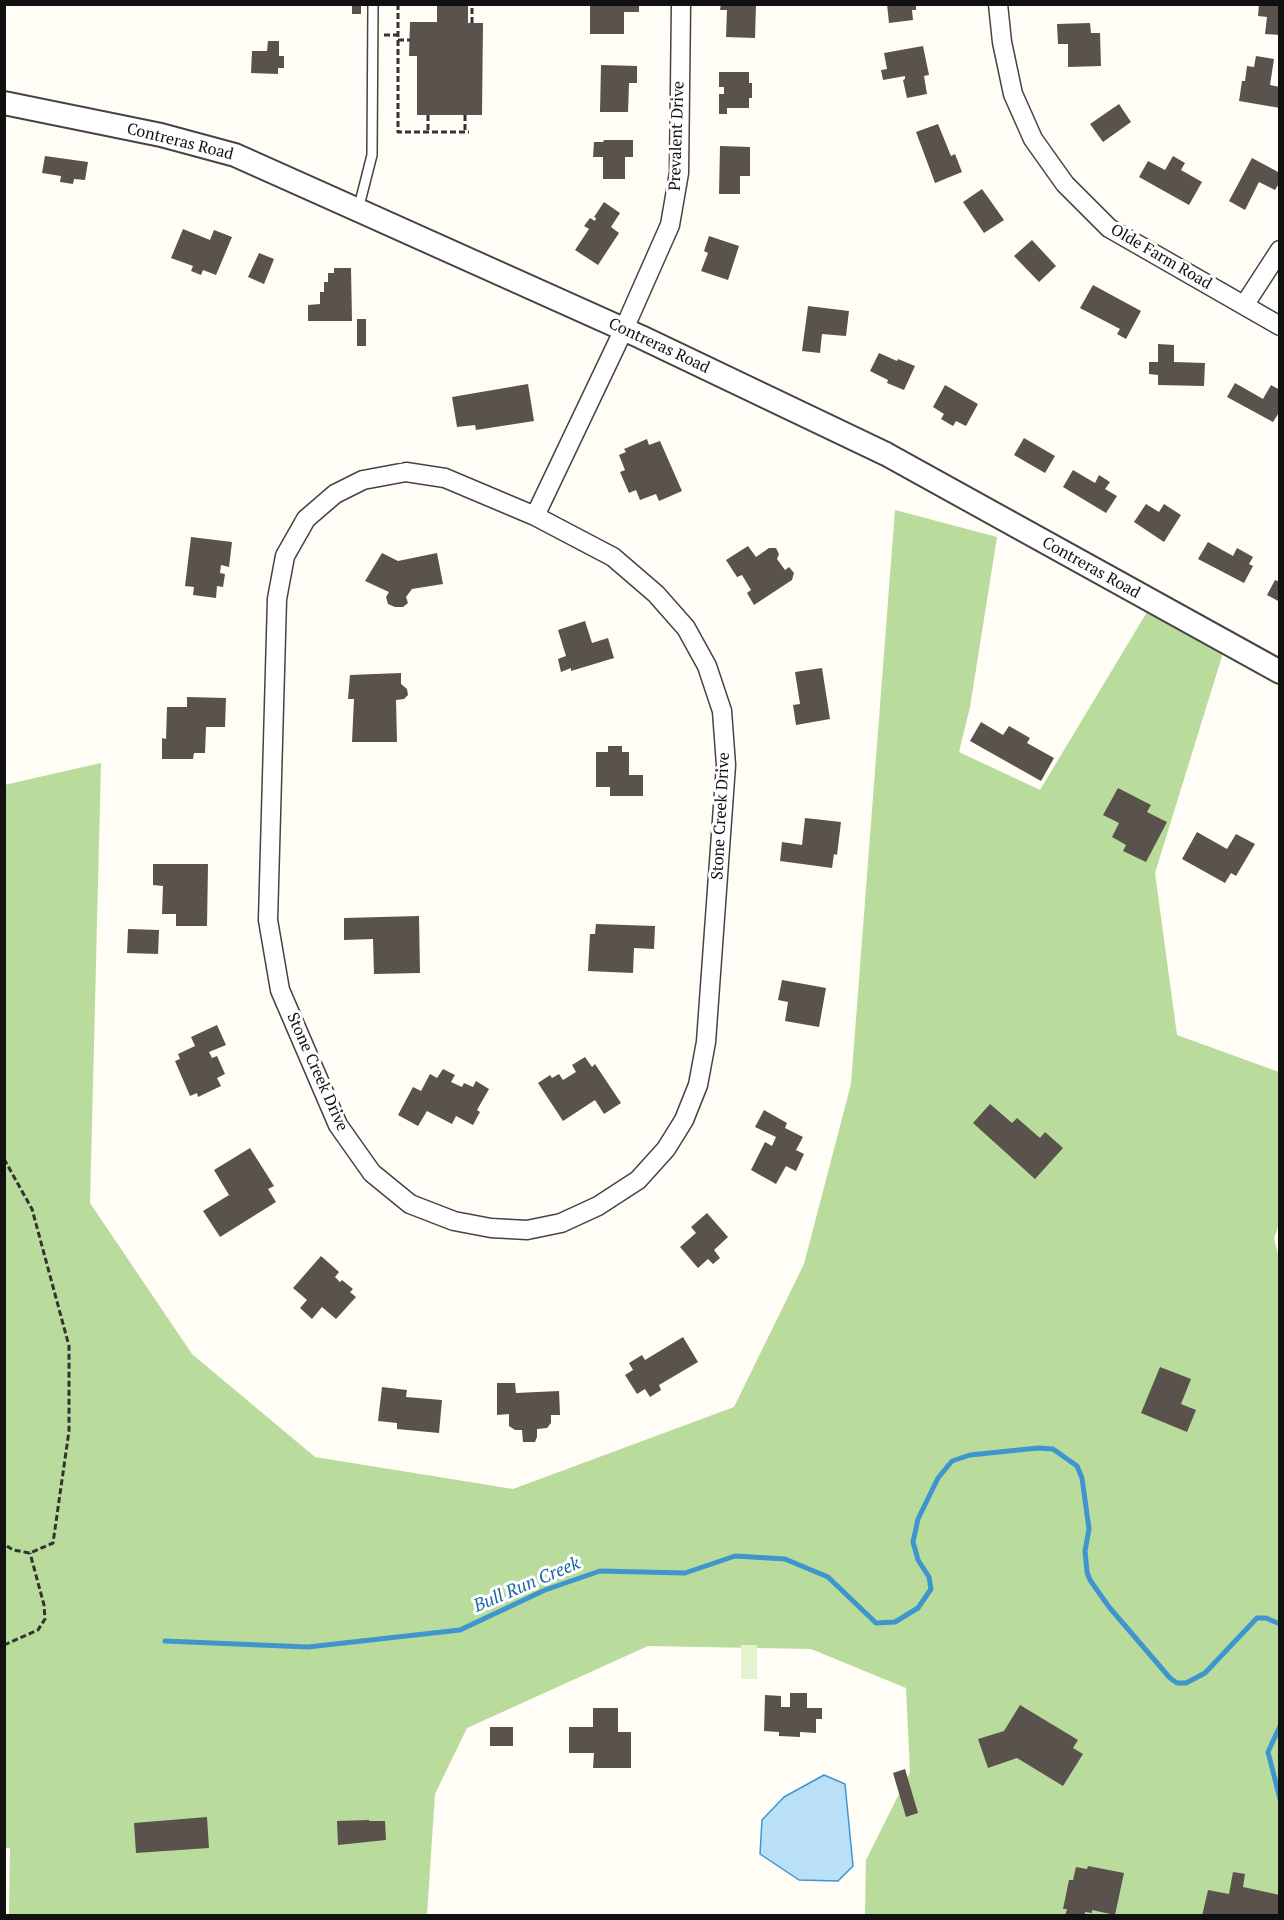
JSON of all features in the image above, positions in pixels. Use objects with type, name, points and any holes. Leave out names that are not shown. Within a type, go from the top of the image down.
[{"type":"street","name":"Prevalent Drive","points":[[624,329],[670,225],[674,204],[679,173],[681,4]]},
{"type":"street","name":"Olde Farm Road","points":[[998,4],[1002,42],[1013,94],[1033,139],[1065,184],[1109,228],[1280,326]]},
{"type":"street","name":"Contreras Road","points":[[4,103],[161,135],[235,155],[624,329],[886,454],[1280,672]]},
{"type":"street","points":[[1245,304],[1280,250]]},
{"type":"street","points":[[535,516],[624,329]]},
{"type":"street","name":"Stone Creek Drive","points":[[406,472],[445,478],[535,516],[613,557],[656,594],[686,628],[707,666],[722,711],[726,765],[706,1041],[698,1085],[684,1120],[666,1149],[638,1180],[598,1206],[561,1222],[527,1230],[492,1228],[454,1221],[410,1203],[372,1173],[338,1125],[284,1000],[280,990],[268,920],[278,598],[285,556],[306,519],[335,494],[363,480],[406,472]]},
{"type":"lane","points":[[358,210],[372,155],[373,4]]},
{"type":"path","points":[[398,4],[398,132],[467,132],[465,115]]},
{"type":"path","points":[[472,4],[472,23]]},
{"type":"path","points":[[398,40],[410,40]]},
{"type":"path","points":[[428,115],[428,132]]},
{"type":"path","points":[[4,1159],[32,1209],[69,1346],[69,1431],[53,1543],[30,1553],[13,1550],[4,1544]]},
{"type":"path","points":[[4,1645],[38,1630],[45,1619],[44,1605],[30,1553]]},
{"type":"green space","points":[[895,510],[997,537],[970,707],[959,752],[1040,790],[1147,612],[1223,653],[1155,873],[1177,1035],[1279,1072],[1280,1221],[1274,1238],[1280,1263],[1279,1915],[865,1915],[866,1860],[910,1772],[906,1688],[811,1649],[648,1646],[467,1728],[435,1794],[427,1915],[9,1915],[10,1848],[4,1848],[4,785],[101,763],[90,1203],[192,1354],[315,1457],[513,1489],[734,1407],[804,1264],[851,1084]]},
{"type":"green space","points":[[741,1645],[757,1645],[757,1679],[741,1679]]},
{"type":"water","points":[[824,1775],[845,1784],[853,1866],[838,1881],[799,1880],[760,1854],[762,1820],[784,1797]]},
{"type":"building","points":[[352,4],[361,4],[361,14],[352,14]]},
{"type":"building","points":[[437,4],[468,4],[468,23],[483,23],[482,115],[417,115],[417,56],[409,56],[410,22],[437,22]]},
{"type":"building","points":[[590,4],[639,4],[639,12],[624,12],[624,34],[590,34]]},
{"type":"building","points":[[721,4],[756,4],[755,38],[726,37],[727,10],[720,10]]},
{"type":"building","points":[[887,4],[916,4],[916,10],[912,10],[913,20],[889,23]]},
{"type":"building","points":[[1259,4],[1280,4],[1280,35],[1265,34],[1267,17],[1258,16]]},
{"type":"building","points":[[1090,23],[1091,33],[1100,33],[1101,66],[1068,67],[1068,44],[1058,44],[1057,24]]},
{"type":"building","points":[[268,41],[279,41],[279,56],[284,56],[284,68],[278,68],[278,74],[251,73],[252,51],[267,51]]},
{"type":"building","points":[[923,46],[929,75],[924,76],[927,94],[907,98],[903,80],[905,76],[883,80],[881,70],[887,69],[884,53]]},
{"type":"building","points":[[1256,56],[1274,59],[1270,85],[1280,87],[1280,108],[1239,101],[1247,66],[1254,67]]},
{"type":"building","points":[[601,65],[637,66],[637,83],[629,83],[628,112],[600,112]]},
{"type":"building","points":[[719,72],[749,72],[752,98],[749,98],[749,108],[727,108],[727,114],[719,114],[719,94],[724,94],[724,87],[719,87]]},
{"type":"building","points":[[1119,104],[1131,122],[1103,142],[1090,124]]},
{"type":"building","points":[[938,124],[951,156],[955,154],[962,172],[935,183],[916,132]]},
{"type":"building","points":[[633,140],[633,157],[625,157],[625,179],[603,179],[603,157],[593,157],[594,142]]},
{"type":"building","points":[[720,146],[750,147],[750,176],[740,176],[740,194],[719,194]]},
{"type":"building","points":[[45,156],[88,162],[85,180],[74,179],[73,184],[60,182],[61,176],[42,173]]},
{"type":"building","points":[[1173,156],[1185,163],[1181,170],[1202,182],[1189,205],[1139,177],[1148,161],[1165,170]]},
{"type":"building","points":[[1252,158],[1280,173],[1280,182],[1275,190],[1259,182],[1245,210],[1229,201]]},
{"type":"building","points":[[982,189],[1004,220],[984,233],[963,202]]},
{"type":"building","points":[[604,202],[620,213],[611,227],[619,233],[598,265],[575,250],[589,229],[584,226],[590,218],[595,221],[594,217]]},
{"type":"building","points":[[183,229],[210,240],[214,230],[232,237],[216,275],[203,270],[201,275],[191,271],[193,266],[171,258]]},
{"type":"building","points":[[709,236],[739,246],[728,280],[701,271],[708,253],[704,251]]},
{"type":"building","points":[[1032,240],[1056,266],[1039,282],[1014,256]]},
{"type":"building","points":[[259,253],[274,259],[264,284],[248,277]]},
{"type":"building","points":[[334,268],[351,268],[352,321],[308,321],[308,305],[320,304],[320,292],[324,292],[324,282],[328,282],[328,273],[334,273]]},
{"type":"building","points":[[1093,285],[1141,311],[1126,339],[1117,334],[1120,329],[1080,308]]},
{"type":"building","points":[[808,306],[849,311],[846,336],[822,334],[820,353],[802,351]]},
{"type":"building","points":[[357,319],[366,319],[366,346],[357,346]]},
{"type":"building","points":[[1158,344],[1174,345],[1174,362],[1205,363],[1204,386],[1158,385],[1158,375],[1149,374],[1149,362],[1158,362]]},
{"type":"building","points":[[879,353],[915,366],[904,390],[887,383],[888,380],[870,371]]},
{"type":"building","points":[[1235,383],[1263,399],[1271,385],[1280,390],[1280,411],[1273,422],[1227,397]]},
{"type":"building","points":[[528,384],[534,421],[476,430],[475,425],[457,427],[452,397]]},
{"type":"building","points":[[945,385],[978,404],[966,426],[956,421],[953,426],[941,419],[944,414],[933,407]]},
{"type":"building","points":[[1024,438],[1055,456],[1045,473],[1014,455]]},
{"type":"building","points":[[647,439],[649,445],[660,441],[682,491],[659,501],[656,494],[640,500],[636,490],[629,493],[620,472],[625,470],[619,455],[626,452],[624,449]]},
{"type":"building","points":[[1073,470],[1095,483],[1099,475],[1110,482],[1105,489],[1117,496],[1106,513],[1063,487]]},
{"type":"building","points":[[1146,504],[1159,512],[1164,504],[1181,515],[1164,542],[1134,522]]},
{"type":"building","points":[[191,537],[232,542],[229,567],[221,565],[220,573],[225,574],[223,587],[217,586],[216,598],[193,595],[194,587],[185,586]]},
{"type":"building","points":[[1208,542],[1233,556],[1237,548],[1253,557],[1249,564],[1253,566],[1244,583],[1198,559]]},
{"type":"building","points":[[748,546],[756,557],[769,548],[776,548],[779,554],[777,559],[785,570],[789,567],[794,573],[792,580],[754,605],[747,593],[751,590],[742,575],[737,577],[726,560]]},
{"type":"building","points":[[382,553],[398,561],[437,553],[443,584],[412,589],[406,597],[408,603],[403,607],[388,604],[386,597],[389,592],[365,581]]},
{"type":"building","points":[[1275,580],[1280,582],[1280,602],[1267,595]]},
{"type":"building","points":[[585,621],[592,643],[608,638],[614,658],[561,672],[558,659],[566,656],[558,630]]},
{"type":"building","points":[[822,668],[830,719],[796,725],[793,705],[800,704],[795,672]]},
{"type":"building","points":[[401,673],[401,684],[407,689],[408,695],[404,699],[396,700],[397,742],[352,742],[354,699],[348,699],[350,675]]},
{"type":"building","points":[[187,697],[226,698],[225,727],[206,727],[205,753],[194,753],[193,759],[162,759],[162,738],[166,739],[167,707],[187,707]]},
{"type":"building","points":[[981,722],[1003,735],[1009,726],[1030,738],[1027,743],[1054,758],[1041,781],[970,741]]},
{"type":"building","points":[[608,746],[622,746],[622,752],[629,752],[629,775],[643,775],[643,796],[610,796],[610,787],[596,787],[596,752],[608,752]]},
{"type":"building","points":[[1118,788],[1151,805],[1147,812],[1167,822],[1146,862],[1123,851],[1126,845],[1112,837],[1119,823],[1103,815]]},
{"type":"building","points":[[805,818],[841,822],[837,855],[834,854],[832,868],[780,861],[782,842],[802,845]]},
{"type":"building","points":[[1197,832],[1227,849],[1236,834],[1255,844],[1236,876],[1231,873],[1225,883],[1182,859]]},
{"type":"building","points":[[153,864],[208,864],[207,926],[176,926],[176,914],[162,914],[163,886],[153,885]]},
{"type":"building","points":[[419,916],[420,973],[374,974],[373,939],[344,940],[344,918]]},
{"type":"building","points":[[596,924],[655,926],[654,949],[634,948],[633,973],[588,971],[590,934],[595,934]]},
{"type":"building","points":[[128,929],[159,930],[158,954],[127,953]]},
{"type":"building","points":[[782,980],[826,988],[819,1027],[785,1021],[788,1002],[778,1000]]},
{"type":"building","points":[[217,1025],[226,1045],[209,1052],[212,1058],[217,1056],[225,1074],[217,1078],[221,1086],[198,1097],[197,1093],[190,1096],[175,1061],[180,1059],[178,1054],[195,1046],[191,1037]]},
{"type":"building","points":[[585,1057],[592,1067],[595,1064],[621,1103],[604,1114],[595,1100],[563,1121],[538,1083],[550,1075],[552,1078],[559,1074],[563,1080],[576,1072],[572,1065]]},
{"type":"building","points":[[443,1069],[455,1075],[451,1082],[462,1087],[464,1083],[473,1087],[476,1081],[489,1089],[477,1110],[480,1112],[473,1125],[456,1116],[452,1124],[427,1111],[418,1126],[398,1115],[413,1087],[421,1091],[430,1074],[437,1078]]},
{"type":"building","points":[[990,1104],[1012,1123],[1017,1118],[1040,1138],[1045,1132],[1063,1148],[1035,1179],[973,1123]]},
{"type":"building","points":[[764,1110],[787,1123],[785,1128],[803,1137],[796,1150],[804,1154],[796,1171],[786,1166],[776,1184],[751,1170],[765,1142],[772,1146],[776,1137],[755,1127]]},
{"type":"building","points":[[250,1148],[274,1186],[268,1189],[276,1202],[220,1237],[203,1211],[229,1195],[214,1170]]},
{"type":"building","points":[[707,1213],[728,1237],[714,1250],[720,1258],[713,1264],[708,1259],[698,1268],[680,1247],[696,1233],[691,1227]]},
{"type":"building","points":[[321,1256],[339,1272],[335,1277],[353,1289],[350,1292],[356,1297],[336,1319],[322,1307],[312,1319],[300,1308],[307,1300],[293,1288]]},
{"type":"building","points":[[683,1337],[698,1362],[659,1385],[661,1390],[650,1397],[645,1389],[637,1394],[625,1375],[633,1370],[629,1363],[642,1355],[645,1360]]},
{"type":"building","points":[[1160,1367],[1191,1379],[1181,1404],[1196,1410],[1187,1432],[1141,1413]]},
{"type":"building","points":[[497,1383],[515,1383],[516,1393],[559,1391],[560,1415],[551,1415],[551,1423],[547,1428],[537,1429],[535,1442],[523,1442],[522,1430],[515,1430],[509,1426],[509,1414],[497,1415]]},
{"type":"building","points":[[382,1387],[407,1390],[406,1397],[442,1400],[439,1433],[397,1429],[397,1423],[378,1421]]},
{"type":"building","points":[[790,1693],[807,1693],[807,1708],[822,1708],[822,1719],[816,1719],[816,1733],[800,1732],[800,1737],[779,1736],[779,1732],[764,1731],[765,1695],[781,1696],[781,1707],[790,1707]]},
{"type":"building","points":[[1020,1705],[1078,1740],[1073,1748],[1083,1754],[1063,1786],[1017,1758],[988,1768],[978,1739],[1004,1731]]},
{"type":"building","points":[[593,1708],[618,1708],[618,1732],[631,1732],[631,1768],[593,1768],[594,1753],[569,1753],[569,1727],[593,1727]]},
{"type":"building","points":[[490,1727],[513,1727],[513,1746],[490,1746]]},
{"type":"building","points":[[905,1769],[918,1813],[906,1817],[893,1773]]},
{"type":"building","points":[[207,1817],[209,1848],[136,1853],[134,1823]]},
{"type":"building","points":[[337,1821],[385,1821],[386,1840],[338,1845]]},
{"type":"building","points":[[1088,1866],[1124,1873],[1115,1915],[1092,1910],[1092,1913],[1085,1912],[1085,1916],[1065,1916],[1067,1909],[1063,1909],[1069,1880],[1073,1880],[1076,1867],[1087,1869]]},
{"type":"building","points":[[1233,1872],[1245,1874],[1243,1887],[1280,1895],[1278,1916],[1202,1916],[1208,1890],[1229,1894]]},
{"type":"waterway","name":"Bull Run Creek","points":[[165,1641],[308,1647],[460,1630],[545,1590],[600,1571],[685,1573],[735,1556],[785,1559],[828,1577],[876,1623],[895,1622],[918,1608],[931,1589],[929,1577],[918,1560],[913,1542],[918,1519],[938,1478],[952,1461],[970,1455],[1038,1448],[1053,1449],[1077,1466],[1082,1478],[1089,1529],[1085,1551],[1090,1580],[1109,1607],[1170,1678],[1177,1683],[1186,1683],[1205,1673],[1257,1618],[1266,1618],[1280,1624]]},
{"type":"waterway","name":"Bull Run Creek","points":[[1280,1726],[1268,1752],[1280,1799]]}]
